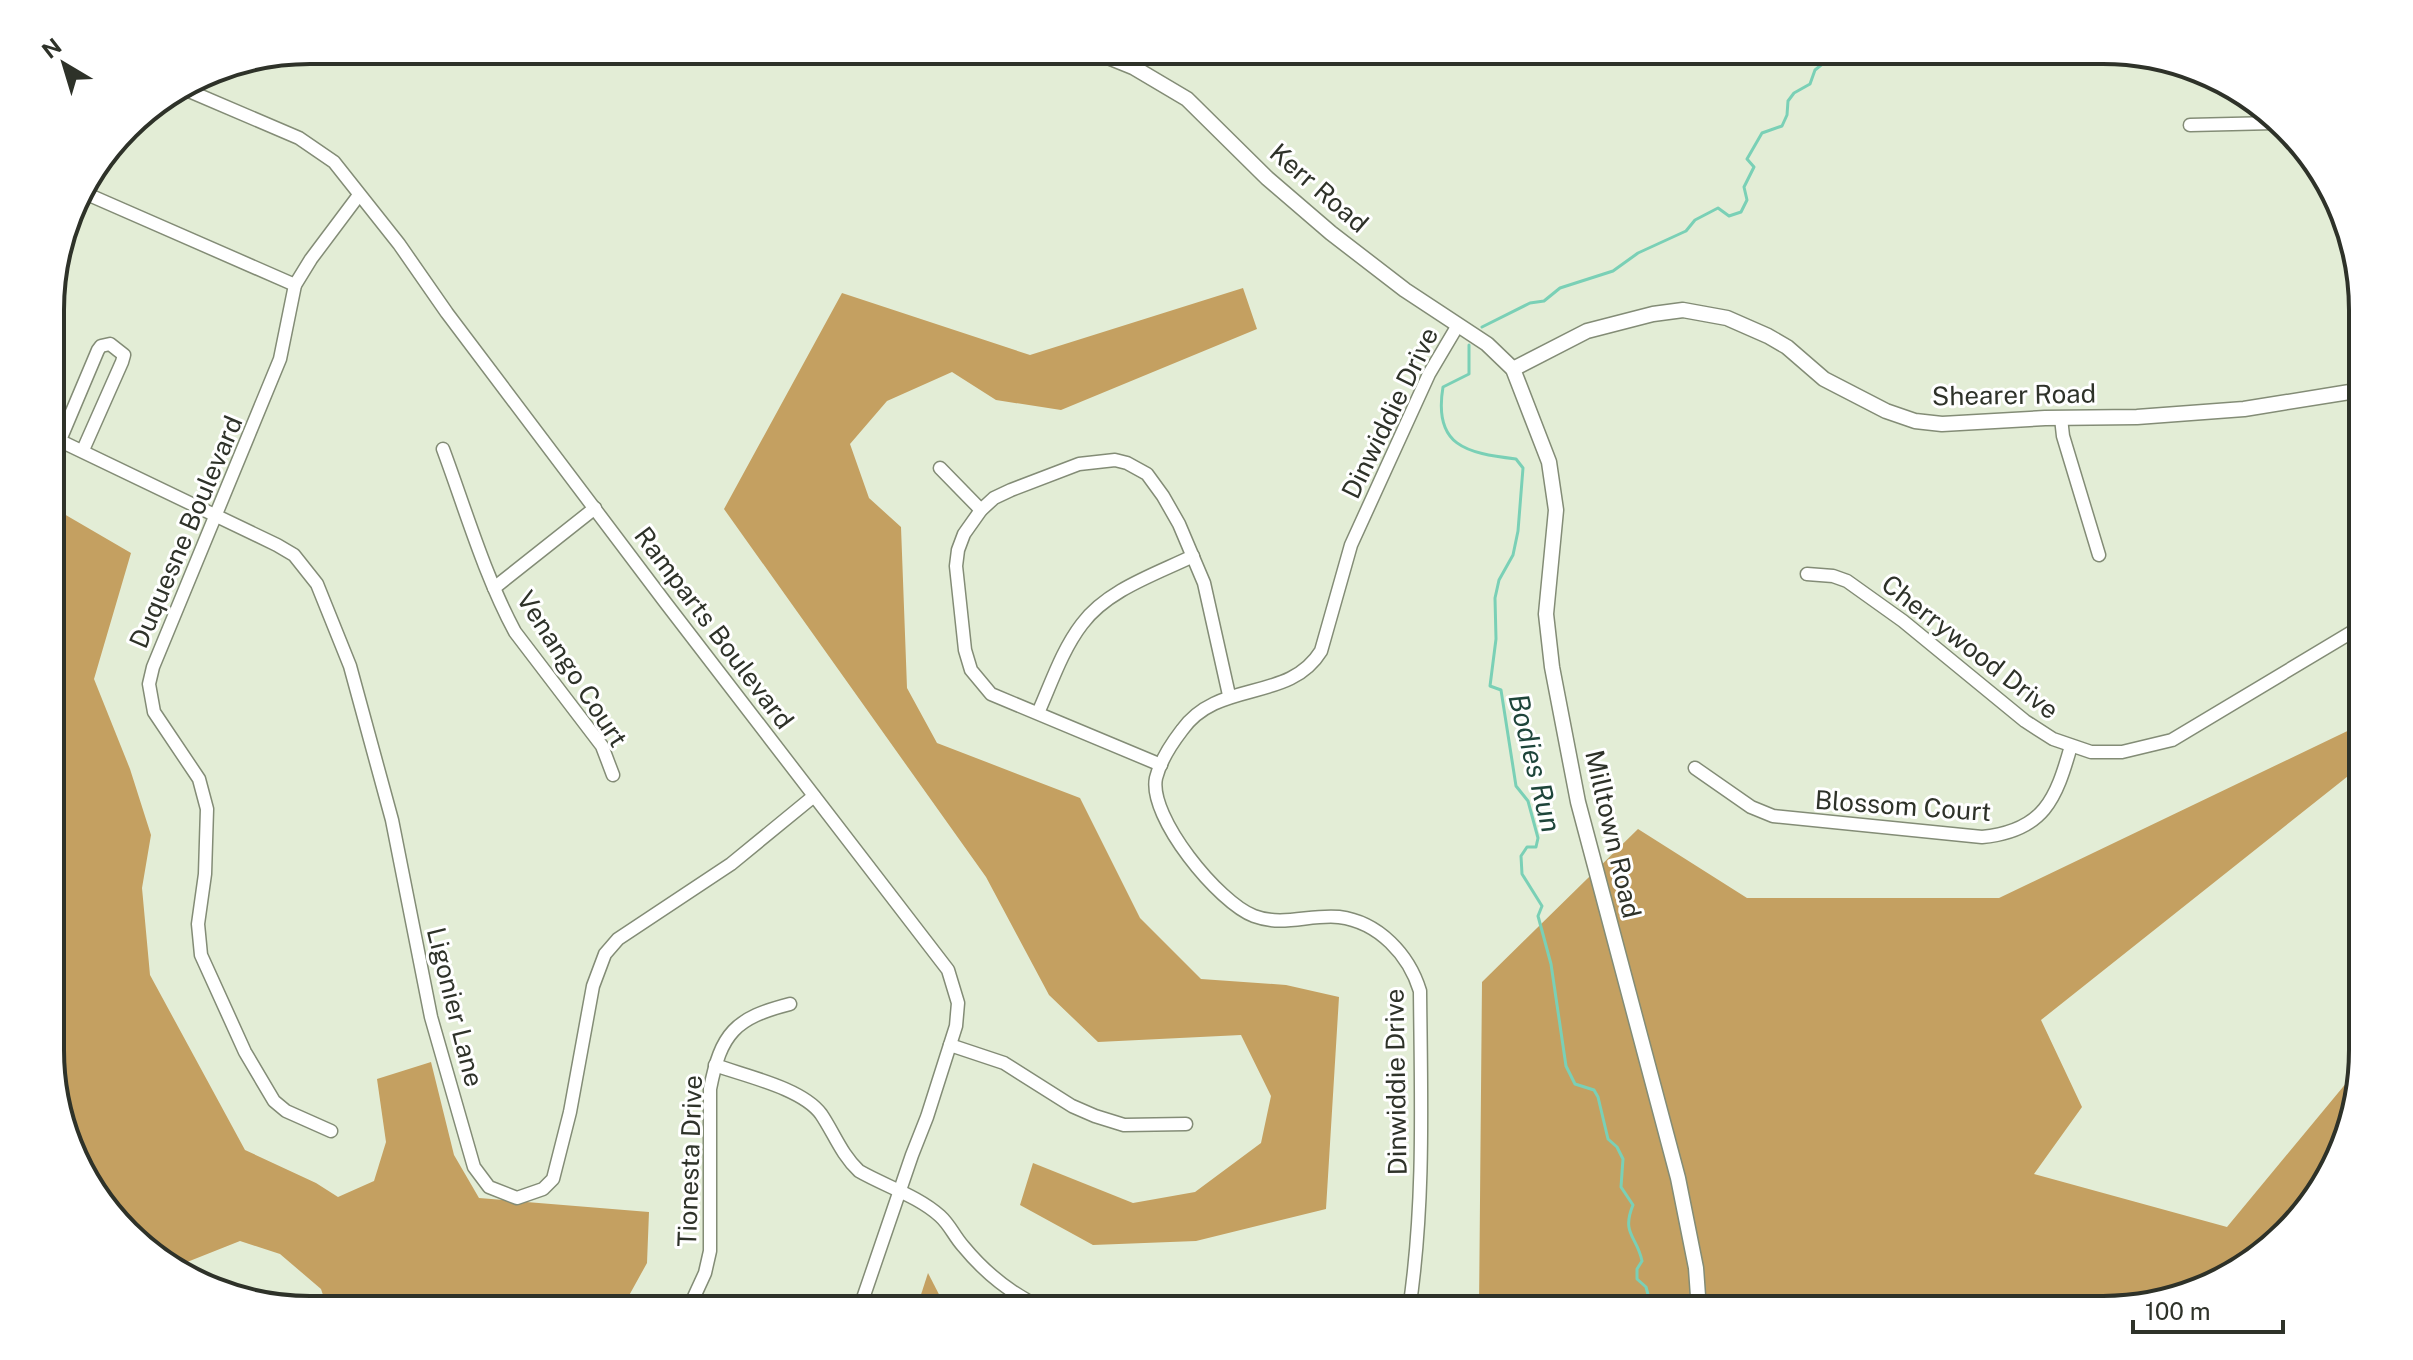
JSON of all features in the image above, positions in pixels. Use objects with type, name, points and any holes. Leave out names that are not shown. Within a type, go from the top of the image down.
[{"type":"street","name":"Kerr Road","points":[[1125,65],[1149,75],[1187,99],[1267,178],[1331,233],[1405,290],[1487,344],[1513,369]]},
{"type":"street","name":"Ramparts Boulevard","points":[[194,93],[309,145],[334,162],[948,970],[958,1003],[956,1026],[864,1296]]},
{"type":"street","points":[[2190,125],[2262,123]]},
{"type":"street","name":"Duquesne Boulevard","points":[[331,1131],[286,1111],[274,1101],[245,1052],[201,955],[197,935],[205,874],[207,809],[204,792],[199,779],[160,723],[149,684],[153,667],[280,359],[295,285],[359,195]]},
{"type":"street","points":[[92,196],[295,285]]},
{"type":"street","name":"Shearer Road","points":[[1513,369],[1587,331],[1653,314],[1683,310],[1727,318],[1768,336],[1787,347],[1831,383],[1886,411],[1915,421],[1942,424],[2137,417],[2244,409],[2348,392]]},
{"type":"street","name":"Dinwiddie Drive","points":[[1411,1295],[1416,1266],[1420,1144],[1420,991],[1413,970],[1384,936],[1365,925],[1339,917],[1280,922],[1256,917],[1234,906],[1179,842],[1159,810],[1156,779],[1183,728],[1206,707],[1229,695],[1280,684],[1314,663],[1321,651],[1351,545],[1429,374],[1458,325]]},
{"type":"street","points":[[64,421],[98,350],[105,345],[117,347],[124,355],[122,362],[83,450]]},
{"type":"street","name":"Milltown Road","points":[[1513,369],[1551,474],[1556,510],[1546,614],[1552,667],[1578,802],[1678,1178],[1696,1268],[1698,1295]]},
{"type":"street","points":[[2061,418],[2063,436],[2099,555]]},
{"type":"street","name":"Ligonier Lane","points":[[64,442],[294,555],[308,570],[350,666],[373,743],[392,820],[431,1017],[474,1167],[489,1187],[517,1198],[543,1189],[553,1179],[570,1112],[593,986],[605,954],[618,939],[731,864],[814,796]]},
{"type":"street","name":"Venango Court","points":[[443,449],[473,537],[515,632],[602,746],[613,775]]},
{"type":"street","points":[[1161,765],[991,694],[971,670],[965,650],[956,566],[964,534],[981,510],[994,498],[1011,490],[1079,464],[1115,460],[1147,474],[1163,496],[1204,583],[1229,695]]},
{"type":"street","points":[[940,468],[981,510]]},
{"type":"street","name":"Venango Court","points":[[494,588],[595,508]]},
{"type":"street","points":[[1038,713],[1082,623],[1113,597],[1193,556]]},
{"type":"street","name":"Cherrywood Drive","points":[[1807,574],[1833,576],[1870,596],[2025,721],[2053,739],[2091,752],[2122,752],[2172,740],[2348,634]]},
{"type":"street","name":"Blossom Court","points":[[1695,768],[1751,807],[1773,816],[1982,837],[2005,835],[2035,818],[2059,788],[2071,746]]},
{"type":"street","name":"Tionesta Drive","points":[[695,1296],[705,1273],[710,1251],[710,1089],[715,1065],[733,1031],[757,1012],[790,1004]]},
{"type":"street","points":[[950,1045],[1004,1063],[1072,1106],[1095,1116],[1124,1125],[1186,1124]]},
{"type":"street","points":[[715,1065],[809,1102],[820,1113],[849,1162],[868,1176],[939,1214],[961,1244],[998,1283],[1017,1296]]},
{"type":"shaded area","points":[[1243,288],[1257,329],[1061,410],[996,400],[952,372],[887,401],[850,444],[869,498],[901,527],[907,688],[937,743],[1080,798],[1140,918],[1201,979],[1286,985],[1339,997],[1326,1209],[1196,1241],[1093,1245],[1020,1205],[1033,1163],[1133,1203],[1195,1192],[1261,1143],[1271,1096],[1241,1035],[1098,1042],[1049,995],[986,877],[724,509],[842,293],[1030,355]]},
{"type":"shaded area","points":[[64,514],[131,553],[94,679],[130,769],[151,835],[142,888],[150,975],[245,1150],[316,1183],[338,1197],[374,1181],[386,1142],[377,1079],[431,1062],[454,1155],[479,1198],[649,1212],[647,1263],[629,1296],[323,1296],[321,1289],[280,1254],[240,1241],[186,1262],[148,1235],[125,1212],[97,1173],[72,1113],[64,1050]]},
{"type":"shaded area","points":[[2348,731],[2348,776],[2041,1020],[2082,1107],[2034,1174],[2227,1227],[2346,1084],[2336,1129],[2324,1159],[2298,1200],[2265,1235],[2212,1271],[2151,1291],[2119,1295],[1479,1295],[1482,982],[1638,829],[1747,898],[1999,898]]},
{"type":"shaded area","points":[[928,1273],[940,1296],[921,1296]]},
{"type":"waterway","name":"Bodies Run","points":[[1482,327],[1530,303],[1544,301],[1560,288],[1613,271],[1638,253],[1686,231],[1695,220],[1718,208],[1729,216],[1741,212],[1747,200],[1744,187],[1754,167],[1747,159],[1762,133],[1782,126],[1788,101],[1794,93],[1810,84],[1815,70],[1822,64]]},
{"type":"waterway","name":"Bodies Run","points":[[1469,345],[1469,374],[1443,387],[1443,422],[1457,443],[1482,454],[1516,459],[1523,468],[1513,555],[1499,580],[1495,598],[1496,639],[1490,686],[1501,690],[1516,786],[1528,801],[1538,838],[1536,847],[1527,847],[1521,856],[1522,874],[1542,906],[1538,916],[1551,964],[1566,1066],[1575,1084],[1594,1090],[1608,1139],[1623,1159],[1621,1187],[1633,1205],[1629,1229],[1642,1261],[1637,1269],[1637,1279],[1646,1287],[1648,1295]]}]
